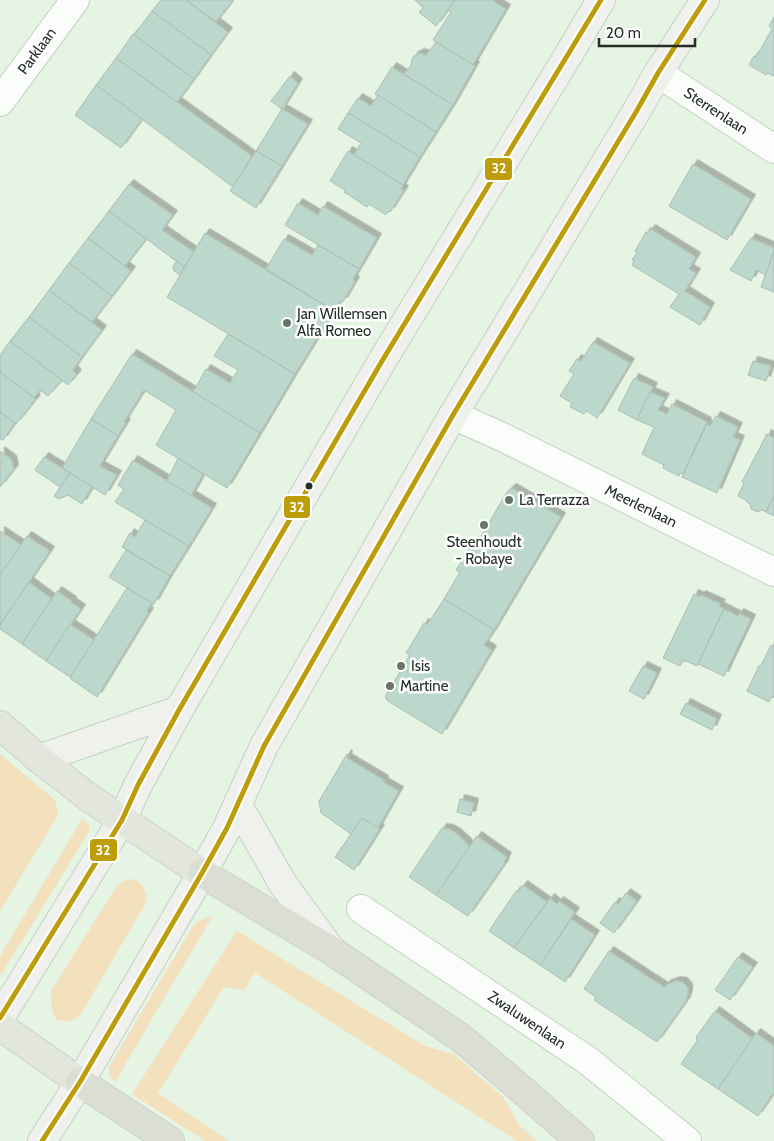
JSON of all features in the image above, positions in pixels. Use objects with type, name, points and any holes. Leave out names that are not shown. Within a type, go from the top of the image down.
[{"type":"highway","points":[[202,874],[332,951],[461,1038],[580,1141]]},
{"type":"highway","points":[[80,1082],[162,1140]]},
{"type":"main road","points":[[42,1141],[80,1082],[202,874],[227,828],[264,746],[453,415],[658,73],[705,0]]},
{"type":"main road","points":[[0,1018],[122,820],[138,785],[179,710],[382,361],[563,64],[592,3]]},
{"type":"main road","points":[[39,759],[179,710]]},
{"type":"main road","points":[[0,725],[39,759],[88,797],[202,874]]},
{"type":"main road","points":[[238,805],[283,884],[332,951]]},
{"type":"main road","points":[[0,1026],[80,1082]]},
{"type":"street","name":"Parklaan","points":[[0,102],[75,0]]},
{"type":"street","name":"Sterrenlaan","points":[[658,73],[774,148]]},
{"type":"street","name":"Meerlenlaan","points":[[453,415],[500,436],[774,572]]},
{"type":"street","name":"Zwaluwenlaan","points":[[361,909],[587,1060],[687,1141]]},
{"type":"shaded area","points":[[0,754],[55,800],[58,815],[0,911]]},
{"type":"shaded area","points":[[82,819],[88,823],[90,830],[0,975],[0,956]]},
{"type":"shaded area","points":[[129,879],[137,881],[143,886],[147,901],[81,1014],[70,1021],[57,1020],[52,1010],[51,991],[116,887]]},
{"type":"shaded area","points":[[212,917],[115,1082],[110,1077],[109,1067],[193,926],[197,922]]},
{"type":"shaded area","points":[[237,931],[425,1046],[455,1055],[503,1097],[519,1125],[537,1141],[517,1141],[255,973],[244,990],[224,987],[158,1093],[229,1141],[205,1141],[132,1094]]},
{"type":"building","points":[[161,0],[186,0],[228,32],[211,55],[152,11]]},
{"type":"building","points":[[186,0],[233,0],[216,22]]},
{"type":"building","points":[[415,0],[455,0],[436,26],[419,12],[423,8]]},
{"type":"building","points":[[455,0],[492,0],[506,9],[473,65],[433,40],[451,12],[448,9]]},
{"type":"building","points":[[152,11],[211,55],[194,79],[134,35]]},
{"type":"building","points":[[774,17],[774,76],[767,73],[766,75],[749,65],[754,56],[756,57],[772,29],[769,26]]},
{"type":"building","points":[[133,34],[194,79],[177,102],[116,58]]},
{"type":"building","points":[[436,42],[475,66],[453,105],[404,74],[411,66],[414,56],[420,53],[426,55]]},
{"type":"building","points":[[116,58],[252,156],[233,187],[96,85]]},
{"type":"building","points":[[392,67],[453,105],[436,132],[375,94]]},
{"type":"building","points":[[290,76],[298,83],[282,109],[271,101]]},
{"type":"building","points":[[96,85],[142,119],[121,148],[75,115]]},
{"type":"building","points":[[378,95],[436,132],[420,157],[348,113],[358,98],[371,106]]},
{"type":"building","points":[[282,109],[308,124],[282,166],[256,151]]},
{"type":"building","points":[[348,113],[420,157],[403,185],[354,155],[361,143],[338,129]]},
{"type":"building","points":[[256,151],[282,166],[256,208],[230,191]]},
{"type":"building","points":[[348,151],[403,185],[401,189],[404,190],[386,215],[369,204],[367,207],[330,181]]},
{"type":"building","points":[[693,164],[751,199],[727,240],[669,206]]},
{"type":"building","points":[[129,184],[173,215],[162,230],[194,252],[184,267],[109,211]]},
{"type":"building","points":[[298,203],[318,215],[323,206],[377,238],[359,269],[285,225]]},
{"type":"building","points":[[109,211],[146,239],[125,266],[88,238]]},
{"type":"building","points":[[651,229],[696,257],[689,269],[696,273],[685,291],[710,307],[700,325],[670,307],[679,294],[632,265],[634,261],[632,260],[637,252],[635,251],[646,232],[648,233]]},
{"type":"building","points":[[205,233],[334,311],[295,374],[167,297]]},
{"type":"building","points":[[88,238],[131,271],[112,296],[69,263]]},
{"type":"building","points":[[751,238],[774,248],[774,251],[766,275],[756,270],[751,281],[730,270]]},
{"type":"building","points":[[284,239],[312,255],[318,245],[359,269],[353,279],[355,281],[343,302],[340,301],[334,311],[266,269]]},
{"type":"building","points":[[774,251],[774,292],[761,287]]},
{"type":"building","points":[[177,261],[184,267],[180,275],[174,271],[173,266]]},
{"type":"building","points":[[69,263],[112,296],[92,322],[49,290]]},
{"type":"building","points":[[49,290],[102,330],[82,357],[29,317]]},
{"type":"building","points":[[29,317],[82,357],[73,370],[77,374],[68,385],[10,341]]},
{"type":"building","points":[[228,334],[295,374],[260,433],[193,392],[206,369],[230,383],[238,370],[214,356]]},
{"type":"building","points":[[10,341],[62,380],[48,396],[40,390],[34,398],[0,372],[0,355]]},
{"type":"building","points":[[593,342],[630,363],[597,418],[587,411],[584,414],[570,407],[572,403],[560,396],[574,374],[569,371],[577,359],[581,361]]},
{"type":"building","points":[[132,354],[260,433],[227,488],[156,445],[176,410],[144,390],[124,422],[126,423],[118,436],[91,419]]},
{"type":"building","points":[[753,361],[771,366],[766,381],[748,375]]},
{"type":"building","points":[[0,372],[36,399],[16,424],[0,412]]},
{"type":"building","points":[[634,378],[653,387],[637,420],[618,410]]},
{"type":"building","points":[[650,392],[665,398],[658,410],[667,414],[672,404],[707,422],[683,474],[680,473],[679,476],[663,468],[664,465],[642,454],[654,427],[637,420]]},
{"type":"building","points":[[0,412],[15,423],[3,440],[0,439]]},
{"type":"building","points":[[716,416],[738,427],[733,437],[740,440],[717,493],[682,477],[707,424],[710,426]]},
{"type":"building","points":[[91,419],[118,436],[100,466],[117,475],[105,495],[62,468]]},
{"type":"building","points":[[767,434],[774,438],[774,496],[766,512],[762,510],[758,512],[751,509],[747,501],[738,496],[744,483],[742,482]]},
{"type":"building","points":[[0,451],[12,460],[14,469],[0,487]]},
{"type":"building","points":[[44,457],[70,473],[60,487],[35,470]]},
{"type":"building","points":[[178,458],[203,474],[191,496],[167,481]]},
{"type":"building","points":[[133,460],[212,508],[189,546],[115,502],[124,489],[118,485]]},
{"type":"building","points":[[70,473],[92,487],[82,504],[68,495],[59,499],[54,496]]},
{"type":"building","points":[[512,488],[561,517],[494,630],[444,599],[460,572],[456,570],[474,541],[477,543],[507,492]]},
{"type":"building","points":[[774,496],[774,516],[766,512]]},
{"type":"building","points":[[145,520],[189,546],[170,576],[122,547],[130,533],[135,537]]},
{"type":"building","points":[[0,531],[21,545],[0,575]]},
{"type":"building","points":[[27,536],[50,551],[0,625],[0,575]]},
{"type":"building","points":[[126,550],[170,576],[154,604],[109,577]]},
{"type":"building","points":[[29,582],[52,599],[22,644],[0,629],[0,625]]},
{"type":"building","points":[[127,588],[152,603],[147,611],[149,612],[97,697],[70,677]]},
{"type":"building","points":[[57,591],[81,609],[46,661],[22,644]]},
{"type":"building","points":[[694,594],[721,604],[719,606],[724,609],[697,666],[684,660],[680,666],[663,658]]},
{"type":"building","points":[[444,599],[494,630],[484,645],[492,650],[442,734],[388,701],[386,695],[410,655],[406,653],[424,623],[427,625]]},
{"type":"building","points":[[724,609],[738,616],[739,613],[751,619],[724,676],[698,664]]},
{"type":"building","points":[[70,624],[94,640],[70,677],[46,661]]},
{"type":"building","points":[[771,645],[774,647],[774,698],[772,696],[769,702],[747,691]]},
{"type":"building","points":[[643,666],[657,673],[644,699],[629,691]]},
{"type":"building","points":[[686,703],[717,719],[712,730],[680,714]]},
{"type":"building","points":[[347,754],[347,758],[399,791],[378,828],[362,818],[351,834],[321,813],[319,801]]},
{"type":"building","points":[[460,799],[474,803],[471,816],[457,812]]},
{"type":"building","points":[[362,818],[380,829],[354,870],[335,857]]},
{"type":"building","points":[[442,828],[456,833],[470,847],[436,895],[409,877]]},
{"type":"building","points":[[477,836],[507,857],[505,863],[468,916],[436,895]]},
{"type":"building","points":[[523,885],[547,902],[514,948],[489,931],[516,891],[518,892]]},
{"type":"building","points":[[626,893],[637,901],[614,933],[600,923],[615,902],[618,904]]},
{"type":"building","points":[[550,898],[557,904],[559,901],[575,912],[540,965],[514,948]]},
{"type":"building","points":[[571,919],[595,935],[565,982],[540,965]]},
{"type":"building","points":[[609,951],[664,987],[676,981],[683,982],[688,988],[686,1001],[657,1042],[594,1000],[596,997],[584,989]]},
{"type":"building","points":[[738,957],[753,967],[730,1000],[715,990]]},
{"type":"building","points":[[715,1011],[753,1039],[718,1089],[681,1064],[697,1041],[696,1037]]},
{"type":"building","points":[[756,1033],[774,1046],[774,1092],[758,1116],[718,1089]]},
{"type":"transit line","name":"32","points":[[0,1018],[122,820],[138,785],[179,710],[382,361],[601,0]]},
{"type":"transit line","name":"32","points":[[42,1141],[80,1082],[202,873],[227,828],[264,746],[453,415],[658,73],[705,0]]},
{"type":"place","name":"Jan Willemsen Alfa Romeo","points":[[287,323]]},
{"type":"place","name":"La Terrazza","points":[[509,500]]},
{"type":"place","name":"Steenhoudt - Robaye","points":[[484,525]]},
{"type":"place","name":"Isis","points":[[401,666]]},
{"type":"place","name":"Martine","points":[[390,686]]}]
